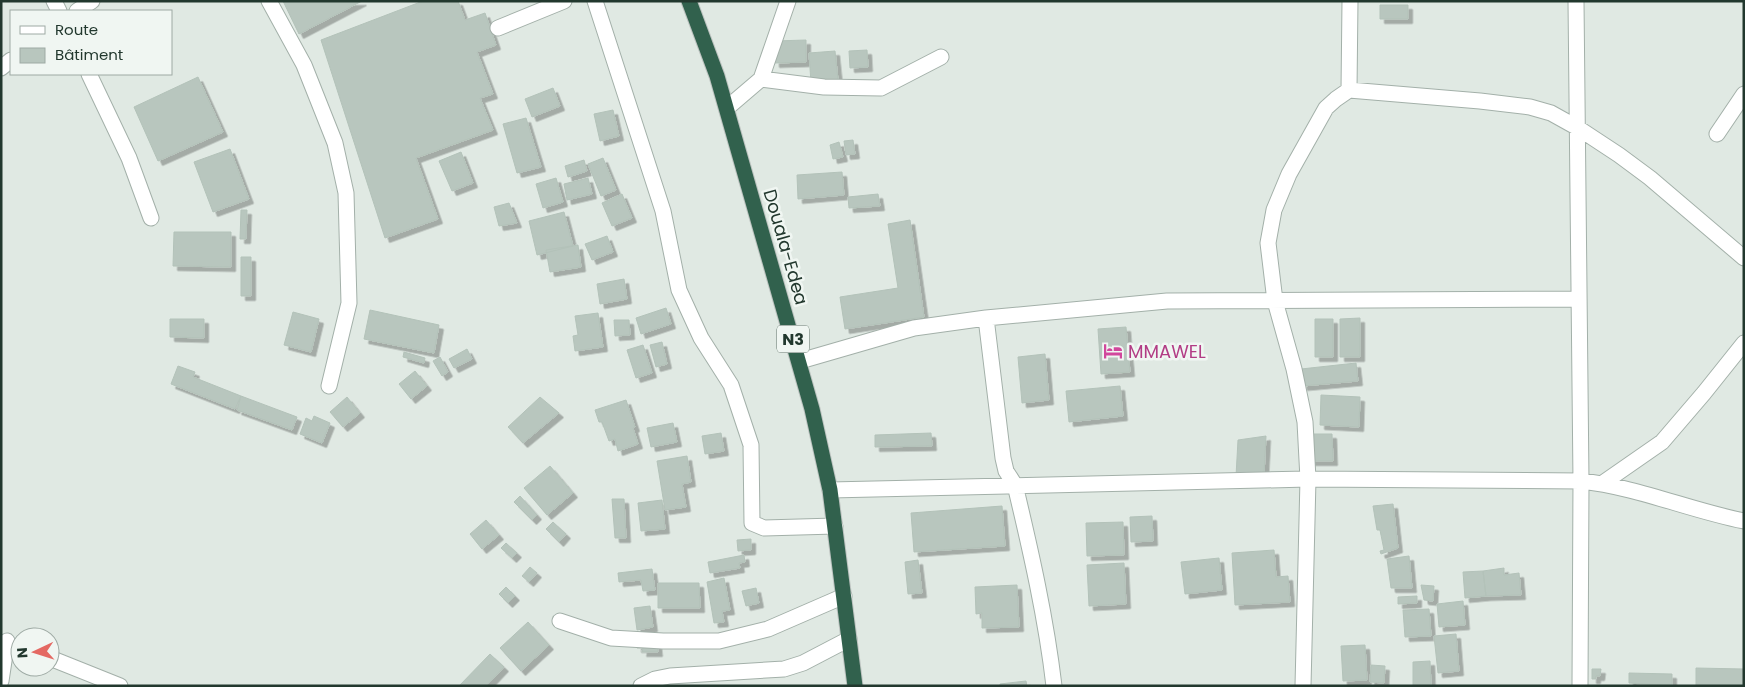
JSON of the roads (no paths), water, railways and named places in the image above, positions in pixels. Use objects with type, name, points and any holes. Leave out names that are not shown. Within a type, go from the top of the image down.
[{"type":"highway","name":"Douala-Edea","points":[[689,1],[727,108],[800,361],[830,490],[855,686]]},
{"type":"street","points":[[78,10],[92,1]]},
{"type":"street","points":[[270,1],[307,73],[334,143],[346,193],[349,303],[329,386]]},
{"type":"street","points":[[498,28],[564,1]]},
{"type":"street","points":[[594,1],[663,211],[680,290],[701,338],[731,384],[751,445],[752,523],[764,528],[835,526]]},
{"type":"street","points":[[727,108],[761,79],[788,1]]},
{"type":"street","points":[[1349,90],[1350,1]]},
{"type":"street","points":[[1576,1],[1581,481],[1580,686]]},
{"type":"street","points":[[761,79],[824,87],[881,88],[941,57]]},
{"type":"street","points":[[89,75],[129,158],[151,218]]},
{"type":"street","points":[[1303,686],[1308,479],[1305,422],[1294,369],[1275,301],[1268,243],[1274,210],[1289,174],[1326,108],[1349,90],[1480,101],[1530,107],[1551,113],[1578,128],[1650,178],[1744,258]]},
{"type":"street","points":[[1716,134],[1744,94]]},
{"type":"street","points":[[800,361],[914,328],[986,318],[1167,301],[1579,299]]},
{"type":"street","points":[[986,318],[1003,458],[1006,471],[1015,485],[1038,582],[1048,634],[1054,686]]},
{"type":"street","points":[[1603,483],[1662,442],[1744,343]]},
{"type":"street","points":[[830,490],[1308,479],[1581,481],[1603,483],[1709,514],[1744,521]]},
{"type":"street","points":[[560,621],[611,638],[663,641],[719,641],[768,629],[844,596]]},
{"type":"street","points":[[641,686],[655,679],[670,676],[784,669],[803,662],[849,639]]},
{"type":"street","points":[[1,680],[9,642]]},
{"type":"street","points":[[60,662],[120,686]]},
{"type":"place","name":"MMAWEL","points":[[1113,351]]}]
